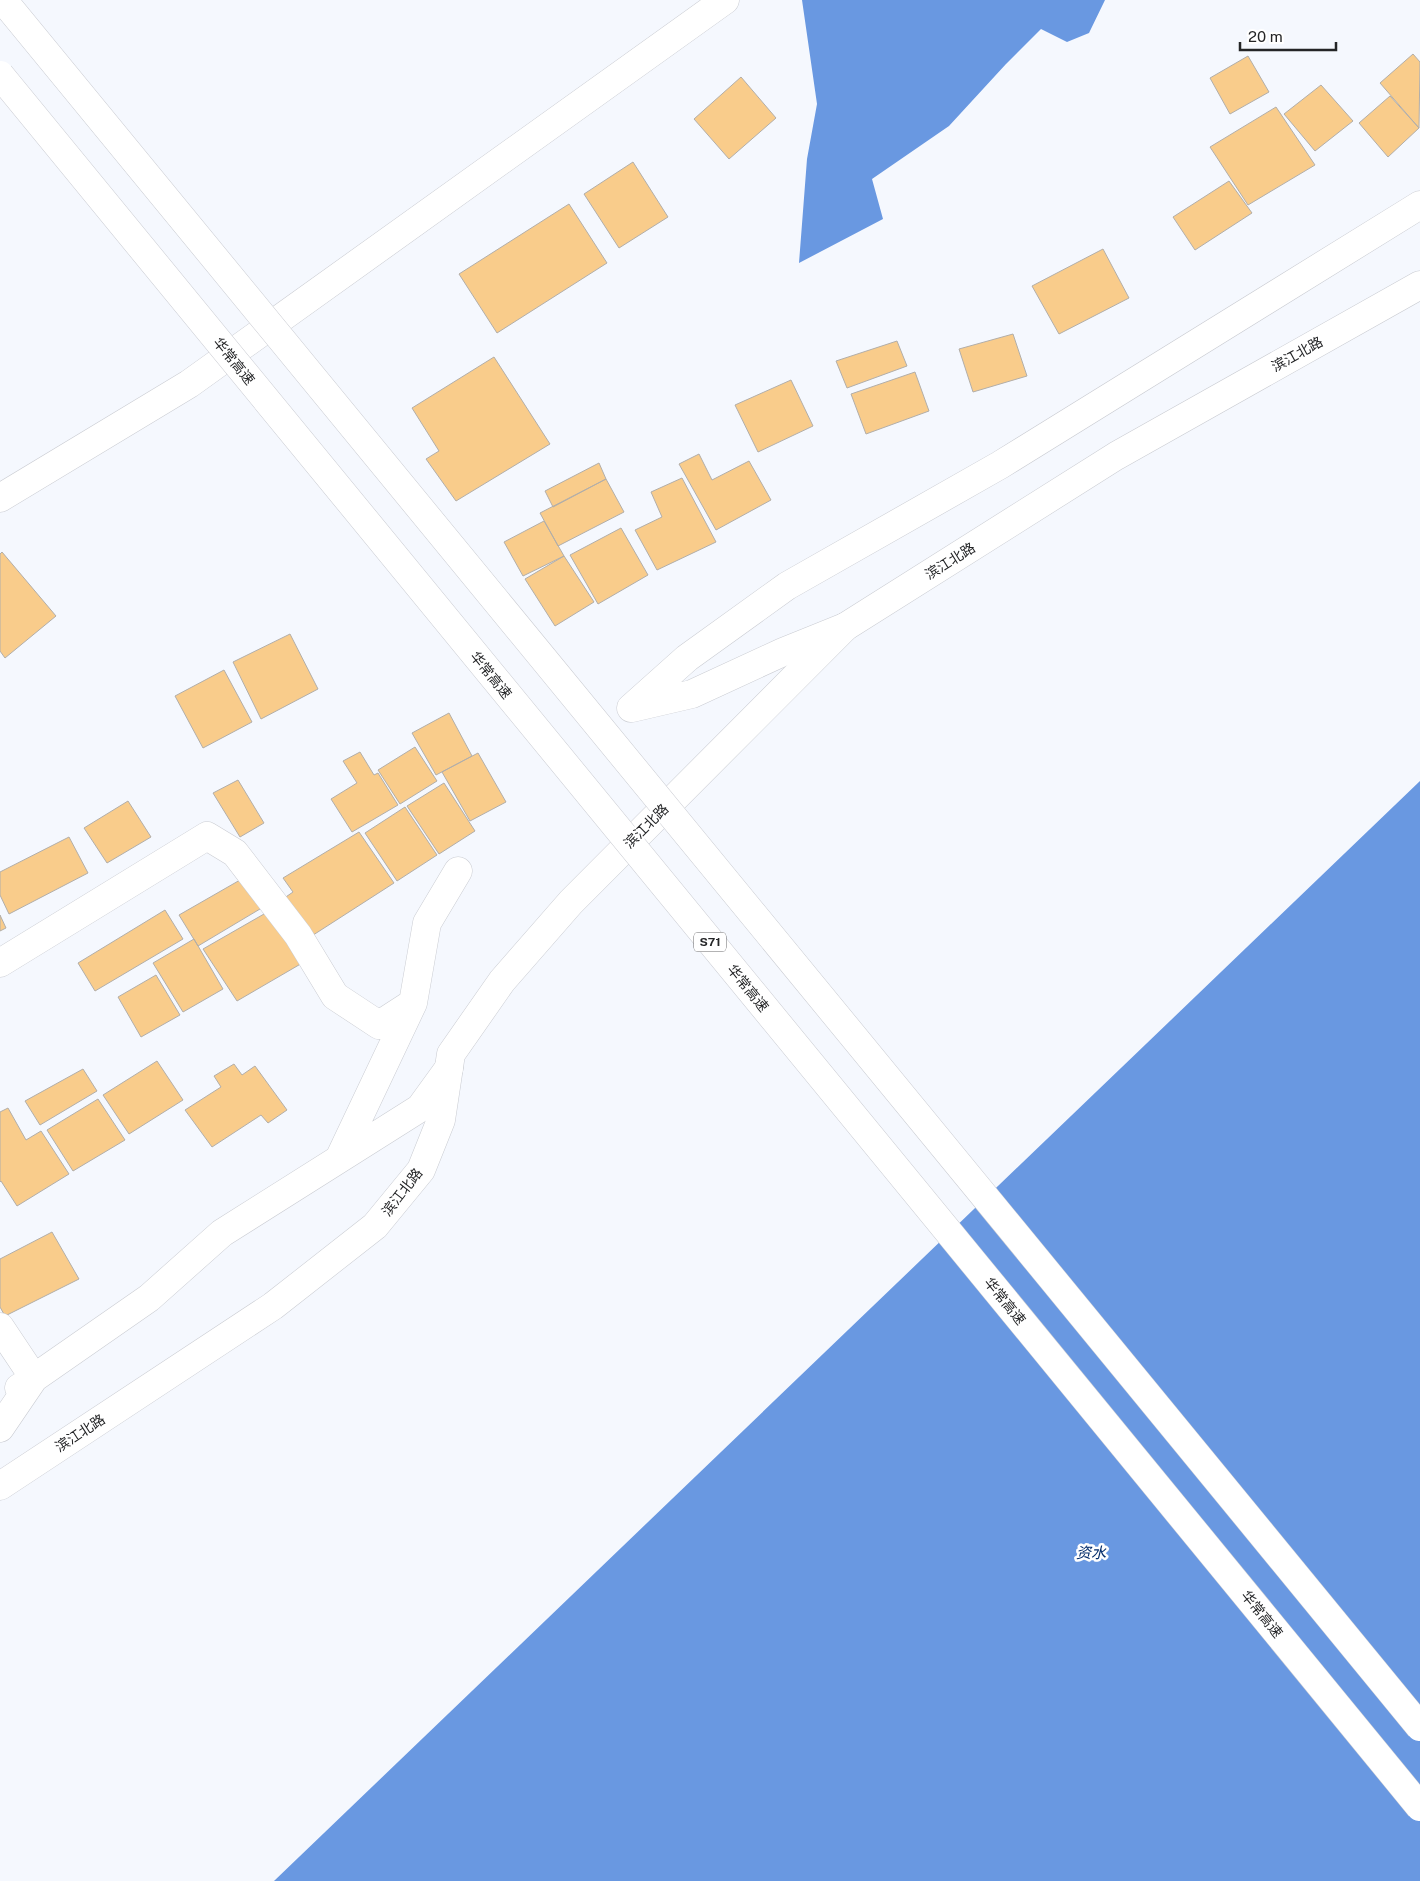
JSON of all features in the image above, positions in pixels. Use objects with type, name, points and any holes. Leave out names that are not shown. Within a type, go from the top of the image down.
[{"type":"main road","points":[[3,0],[1420,1727]]},
{"type":"main road","points":[[0,498],[189,384],[726,0]]},
{"type":"main road","name":"华常高速","points":[[0,75],[1420,1807]]},
{"type":"main road","points":[[845,628],[783,652],[692,694],[631,708],[687,658],[787,586],[1000,466],[1420,205]]},
{"type":"main road","name":"滨江北路","points":[[0,1486],[273,1306],[375,1226],[421,1170],[441,1120],[451,1054],[502,981],[571,902],[845,628],[1116,456],[1420,285]]},
{"type":"main road","points":[[0,963],[207,836],[235,854],[298,934],[335,996],[379,1025],[412,1004]]},
{"type":"main road","points":[[338,1159],[412,1004],[427,923],[458,872]]},
{"type":"main road","points":[[0,1400],[149,1298],[222,1233],[420,1108],[449,1068]]},
{"type":"main road","points":[[0,1327],[34,1378]]},
{"type":"main road","points":[[0,1428],[34,1378]]},
{"type":"water","points":[[802,0],[1105,0],[1089,33],[1067,42],[1041,29],[949,126],[872,179],[883,219],[799,263],[807,159],[817,104]]},
{"type":"water","name":"资水","points":[[1420,781],[1420,1881],[274,1881]]},
{"type":"building","points":[[1413,54],[1420,62],[1419,128],[1380,83]]},
{"type":"building","points":[[1248,56],[1269,92],[1230,114],[1210,78]]},
{"type":"building","points":[[741,77],[776,118],[729,159],[694,119]]},
{"type":"building","points":[[1321,85],[1353,121],[1315,151],[1284,114]]},
{"type":"building","points":[[1390,96],[1419,128],[1388,157],[1359,123]]},
{"type":"building","points":[[1276,107],[1315,165],[1248,205],[1210,147]]},
{"type":"building","points":[[633,162],[668,217],[619,248],[584,194]]},
{"type":"building","points":[[1229,181],[1252,213],[1195,250],[1173,217]]},
{"type":"building","points":[[569,204],[607,263],[497,333],[459,274]]},
{"type":"building","points":[[1103,249],[1129,298],[1059,334],[1032,286]]},
{"type":"building","points":[[1013,334],[1027,376],[973,392],[959,349]]},
{"type":"building","points":[[897,341],[907,366],[847,388],[836,361]]},
{"type":"building","points":[[494,357],[550,444],[456,501],[426,459],[439,451],[412,408]]},
{"type":"building","points":[[915,372],[929,411],[866,434],[851,394]]},
{"type":"building","points":[[791,380],[813,426],[758,452],[735,405]]},
{"type":"building","points":[[699,454],[712,480],[749,461],[771,500],[716,530],[679,464]]},
{"type":"building","points":[[599,463],[606,479],[553,507],[545,491]]},
{"type":"building","points":[[682,478],[716,542],[657,570],[635,530],[662,517],[651,492]]},
{"type":"building","points":[[606,479],[624,512],[558,546],[540,513]]},
{"type":"building","points":[[544,521],[564,556],[523,576],[504,542]]},
{"type":"building","points":[[621,528],[648,575],[598,604],[570,555]]},
{"type":"building","points":[[2,552],[56,616],[5,658],[0,651],[0,554]]},
{"type":"building","points":[[564,556],[594,602],[555,626],[525,579]]},
{"type":"building","points":[[290,634],[318,689],[261,719],[233,662]]},
{"type":"building","points":[[224,670],[252,722],[203,748],[175,696]]},
{"type":"building","points":[[449,713],[472,756],[436,775],[412,733]]},
{"type":"building","points":[[415,747],[437,781],[400,804],[378,770]]},
{"type":"building","points":[[360,752],[374,775],[378,773],[398,805],[352,832],[331,799],[357,783],[343,761]]},
{"type":"building","points":[[478,753],[506,802],[470,821],[442,772]]},
{"type":"building","points":[[238,780],[264,823],[240,837],[213,793]]},
{"type":"building","points":[[444,783],[475,831],[439,854],[407,806]]},
{"type":"building","points":[[128,801],[151,837],[107,863],[84,828]]},
{"type":"building","points":[[405,807],[437,855],[397,881],[365,833]]},
{"type":"building","points":[[359,832],[394,883],[307,939],[280,901],[293,892],[283,878]]},
{"type":"building","points":[[69,837],[88,873],[9,914],[0,895],[0,872]]},
{"type":"building","points":[[247,876],[265,906],[198,946],[179,915]]},
{"type":"building","points":[[165,910],[183,939],[95,991],[78,963]]},
{"type":"building","points":[[271,910],[304,962],[237,1001],[203,949]]},
{"type":"building","points":[[0,915],[6,928],[0,931]]},
{"type":"building","points":[[194,939],[223,989],[183,1012],[153,963]]},
{"type":"building","points":[[156,975],[180,1015],[141,1037],[118,997]]},
{"type":"building","points":[[157,1061],[183,1100],[129,1134],[103,1095]]},
{"type":"building","points":[[234,1064],[242,1075],[255,1066],[287,1110],[268,1123],[261,1115],[212,1147],[185,1110],[221,1087],[214,1076]]},
{"type":"building","points":[[83,1069],[97,1091],[40,1125],[25,1101]]},
{"type":"building","points":[[98,1099],[125,1140],[73,1171],[47,1130]]},
{"type":"building","points":[[8,1108],[26,1140],[41,1131],[69,1174],[17,1206],[0,1182],[0,1112]]},
{"type":"building","points":[[52,1232],[79,1279],[5,1316],[0,1307],[0,1259]]}]
